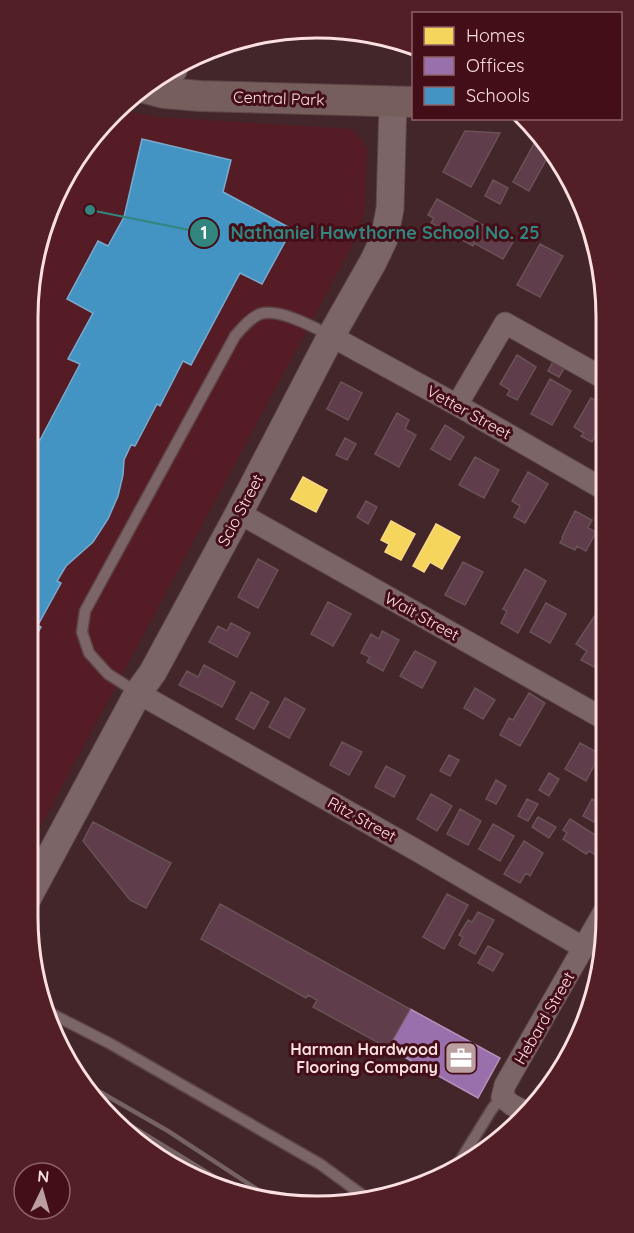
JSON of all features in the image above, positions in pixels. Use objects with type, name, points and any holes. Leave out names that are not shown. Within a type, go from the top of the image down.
[{"type":"main road","name":"Central Park","points":[[163,84],[200,96],[403,102]]},
{"type":"street","name":"Scio Street","points":[[38,870],[138,693],[153,672],[331,336],[373,262],[384,238],[390,209],[403,102]]},
{"type":"street","points":[[457,405],[505,323],[596,375]]},
{"type":"street","name":"Vetter Street","points":[[331,336],[596,485]]},
{"type":"street","name":"Wait Street","points":[[239,513],[596,714]]},
{"type":"street","name":"Ritz Street","points":[[138,693],[584,948]]},
{"type":"street","name":"Hebard Street","points":[[502,1096],[505,1085],[596,926]]},
{"type":"street","points":[[502,1096],[520,1109]]},
{"type":"lane","points":[[138,693],[108,674],[89,653],[82,633],[86,611],[235,336],[250,320],[261,314],[282,314],[331,336]]},
{"type":"lane","points":[[56,1016],[109,1043],[320,1164],[359,1192]]},
{"type":"lane","points":[[465,1153],[502,1096]]},
{"type":"shaded area","points":[[128,111],[157,117],[353,129],[367,148],[365,212],[353,244],[38,831],[38,299],[47,245],[66,193],[95,147]]},
{"type":"building: Homes","points":[[303,477],[327,490],[316,512],[291,499]]},
{"type":"building: Homes","points":[[391,521],[415,534],[401,560],[385,552],[389,544],[381,540]]},
{"type":"building: Homes","points":[[436,524],[460,537],[442,569],[430,562],[424,572],[413,566]]},
{"type":"building: Offices","points":[[410,1009],[500,1058],[478,1098],[388,1048]]},
{"type":"building: Schools","points":[[142,139],[231,160],[223,192],[292,229],[262,284],[240,273],[191,365],[183,361],[160,406],[157,404],[135,446],[131,445],[124,460],[118,496],[108,519],[93,542],[66,566],[57,581],[61,583],[38,625],[38,439],[40,440],[80,364],[68,359],[93,313],[67,299],[98,241],[108,246],[124,217]]},
{"type":"building: Other","points":[[465,131],[500,133],[471,187],[443,172]]},
{"type":"building: Other","points":[[535,142],[547,159],[529,191],[513,182]]},
{"type":"building: Other","points":[[493,180],[508,188],[500,204],[485,196]]},
{"type":"building: Other","points":[[437,199],[513,242],[503,259],[431,223],[434,218],[428,215]]},
{"type":"building: Other","points":[[540,244],[563,256],[540,297],[517,285]]},
{"type":"building: Other","points":[[517,355],[536,367],[517,400],[507,395],[510,390],[500,384]]},
{"type":"building: Other","points":[[556,356],[568,362],[559,377],[548,371]]},
{"type":"building: Other","points":[[550,379],[571,391],[552,425],[531,414]]},
{"type":"building: Other","points":[[341,382],[362,393],[348,420],[327,409]]},
{"type":"building: Other","points":[[591,398],[596,401],[596,435],[592,442],[581,436],[584,433],[574,427]]},
{"type":"building: Other","points":[[397,413],[409,420],[405,429],[416,435],[399,467],[375,454]]},
{"type":"building: Other","points":[[445,425],[464,437],[450,460],[431,449]]},
{"type":"building: Other","points":[[345,438],[356,444],[347,460],[336,455]]},
{"type":"building: Other","points":[[475,457],[499,470],[484,498],[459,485]]},
{"type":"building: Other","points":[[528,472],[548,484],[525,523],[514,517],[520,506],[512,501]]},
{"type":"building: Other","points":[[366,501],[377,507],[368,524],[357,517]]},
{"type":"building: Other","points":[[575,511],[592,520],[588,528],[596,532],[586,551],[577,546],[575,550],[560,543]]},
{"type":"building: Other","points":[[258,559],[278,570],[258,608],[238,597]]},
{"type":"building: Other","points":[[463,562],[483,572],[465,605],[445,595]]},
{"type":"building: Other","points":[[525,569],[546,581],[518,633],[501,623],[507,611],[503,609]]},
{"type":"building: Other","points":[[328,602],[351,614],[333,646],[311,634]]},
{"type":"building: Other","points":[[546,603],[566,614],[550,643],[530,632]]},
{"type":"building: Other","points":[[596,614],[596,664],[594,667],[581,660],[587,651],[576,644]]},
{"type":"building: Other","points":[[231,623],[250,633],[237,657],[209,642],[218,626],[227,631]]},
{"type":"building: Other","points":[[382,631],[399,640],[383,671],[367,662],[370,657],[361,653],[371,634],[379,639]]},
{"type":"building: Other","points":[[415,651],[436,662],[422,688],[400,676]]},
{"type":"building: Other","points":[[204,665],[235,682],[222,707],[179,685],[187,671],[198,677]]},
{"type":"building: Other","points":[[475,688],[495,700],[483,719],[464,708]]},
{"type":"building: Other","points":[[251,692],[269,702],[254,729],[236,719]]},
{"type":"building: Other","points":[[529,693],[545,703],[520,746],[500,735],[509,718],[513,720]]},
{"type":"building: Other","points":[[285,698],[305,709],[289,738],[269,727]]},
{"type":"building: Other","points":[[342,742],[362,752],[349,775],[330,765]]},
{"type":"building: Other","points":[[580,743],[596,752],[596,762],[586,781],[565,769]]},
{"type":"building: Other","points":[[449,755],[459,760],[450,776],[440,771]]},
{"type":"building: Other","points":[[386,766],[405,776],[394,797],[375,787]]},
{"type":"building: Other","points":[[549,773],[559,779],[549,796],[539,790]]},
{"type":"building: Other","points":[[496,780],[506,786],[496,804],[486,799]]},
{"type":"building: Other","points":[[431,794],[452,806],[437,831],[417,819]]},
{"type":"building: Other","points":[[527,799],[538,804],[528,821],[518,816]]},
{"type":"building: Other","points":[[592,799],[596,801],[594,822],[583,816]]},
{"type":"building: Other","points":[[460,809],[481,821],[468,845],[447,834]]},
{"type":"building: Other","points":[[538,817],[556,827],[549,838],[532,827]]},
{"type":"building: Other","points":[[570,819],[596,836],[596,855],[589,851],[586,854],[563,839],[567,833],[563,830]]},
{"type":"building: Other","points":[[93,822],[171,863],[146,908],[130,900],[83,841]]},
{"type":"building: Other","points":[[493,824],[514,836],[500,861],[479,849]]},
{"type":"building: Other","points":[[524,841],[543,853],[530,876],[526,873],[520,883],[504,874]]},
{"type":"building: Other","points":[[447,894],[468,905],[444,949],[423,937]]},
{"type":"building: Other","points":[[220,904],[410,1009],[388,1048],[313,1007],[317,1000],[308,995],[306,998],[201,939]]},
{"type":"building: Other","points":[[478,912],[494,920],[475,954],[459,945],[463,937],[459,935],[468,920],[472,922]]},
{"type":"building: Other","points":[[488,946],[503,954],[493,971],[478,963]]},
{"type":"railway","points":[[100,1092],[168,1131],[256,1189]]},
{"type":"railway","points":[[137,1130],[209,1174]]},
{"type":"place","name":"Nathaniel Hawthorne School No. 25","points":[[90,210]]},
{"type":"place","name":"Harman Hardwood Flooring Company","points":[[461,1058]]}]
